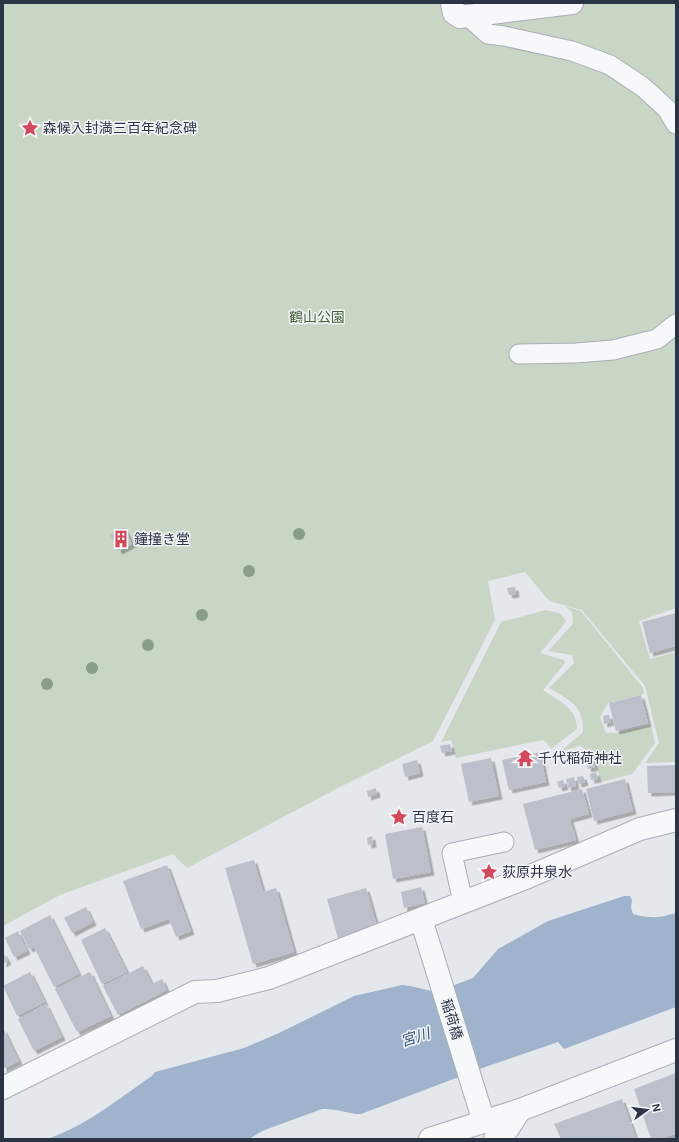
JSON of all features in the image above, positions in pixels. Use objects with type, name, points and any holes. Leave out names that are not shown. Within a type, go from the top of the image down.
[{"type":"street","points":[[452,3],[454,12],[460,18],[572,3]]},
{"type":"street","points":[[3,1088],[195,992],[217,991],[269,978],[422,922],[463,902],[528,877],[640,829],[676,820]]},
{"type":"street","name":"稲荷橋","points":[[422,922],[487,1125]]},
{"type":"street","points":[[430,1139],[487,1125],[507,1130],[520,1110],[676,1050]]},
{"type":"lane","points":[[469,17],[488,34],[504,36],[572,51],[610,65],[643,87],[667,109],[676,124]]},
{"type":"lane","points":[[519,354],[576,353],[613,350],[657,339],[676,324]]},
{"type":"lane","points":[[463,902],[452,853],[504,842]]},
{"type":"green space","name":"鶴山公園","points":[[3,3],[676,3],[676,608],[639,621],[650,659],[676,652],[676,762],[645,763],[659,743],[645,686],[582,610],[549,601],[525,572],[488,581],[495,620],[433,741],[338,788],[187,868],[173,854],[60,895],[3,926]]},
{"type":"green space","points":[[565,606],[581,611],[643,688],[644,694],[608,703],[600,717],[606,733],[615,733],[651,725],[655,743],[632,774],[601,782],[592,749],[585,750],[581,746],[561,751],[583,732],[583,723],[578,710],[569,701],[549,688],[574,663],[572,655],[548,651],[572,625],[572,612]]},
{"type":"green space","points":[[546,610],[559,613],[566,622],[540,653],[564,660],[565,663],[543,690],[566,705],[574,715],[577,729],[551,749],[543,740],[456,758],[451,740],[441,742],[501,622]]},
{"type":"water","name":"宮川","points":[[624,896],[630,896],[632,900],[631,907],[633,914],[645,917],[655,917],[676,913],[676,1007],[564,1049],[558,1042],[488,1066],[361,1114],[332,1109],[322,1109],[262,1131],[249,1139],[47,1139],[75,1127],[114,1103],[152,1076],[155,1072],[244,1048],[279,1033],[354,996],[402,985],[436,992],[473,978],[498,949],[548,921]]},
{"type":"building","name":"鐘撞き堂","points":[[124,527],[132,544],[119,551],[110,535]]},
{"type":"building","points":[[515,587],[516,594],[509,595],[507,588]]},
{"type":"building","points":[[676,613],[676,646],[650,653],[642,622]]},
{"type":"building","points":[[641,695],[648,723],[616,731],[609,703]]},
{"type":"building","points":[[609,715],[611,722],[604,724],[603,716]]},
{"type":"building","points":[[450,744],[452,751],[442,753],[440,746]]},
{"type":"building","points":[[540,752],[546,782],[509,790],[502,760]]},
{"type":"building","points":[[591,752],[595,767],[588,769],[584,753]]},
{"type":"building","points":[[491,758],[499,796],[469,802],[461,764]]},
{"type":"building","points":[[417,760],[420,773],[405,777],[402,764]]},
{"type":"building","points":[[676,765],[676,792],[648,793],[647,766]]},
{"type":"building","points":[[596,772],[598,779],[591,780],[590,774]]},
{"type":"building","points":[[583,776],[585,782],[578,784],[577,777]]},
{"type":"building","points":[[574,777],[576,786],[568,788],[566,779]]},
{"type":"building","points":[[625,779],[633,811],[594,821],[586,789]]},
{"type":"building","points":[[563,780],[565,786],[559,788],[557,782]]},
{"type":"building","points":[[376,788],[377,794],[368,797],[367,791]]},
{"type":"building","points":[[582,789],[589,814],[570,819],[576,840],[535,850],[523,804]]},
{"type":"building","points":[[422,827],[431,872],[393,879],[385,834]]},
{"type":"building","points":[[372,836],[373,844],[368,845],[367,838]]},
{"type":"building","points":[[254,860],[263,892],[276,888],[294,952],[253,964],[225,868]]},
{"type":"building","points":[[167,865],[191,931],[176,937],[169,919],[141,929],[123,881]]},
{"type":"building","points":[[421,887],[425,903],[404,908],[401,892]]},
{"type":"building","points":[[366,888],[377,926],[338,938],[327,899]]},
{"type":"building","points":[[86,907],[93,922],[72,933],[64,918]]},
{"type":"building","points":[[50,915],[79,974],[54,987],[34,947],[29,949],[20,931]]},
{"type":"building","points":[[105,928],[127,972],[102,984],[81,940]]},
{"type":"building","points":[[18,931],[27,951],[14,957],[5,938]]},
{"type":"building","points":[[3,952],[8,961],[3,964]]},
{"type":"building","points":[[143,966],[152,984],[162,979],[167,990],[118,1015],[103,986]]},
{"type":"building","points":[[30,972],[45,1002],[17,1016],[3,986]]},
{"type":"building","points":[[90,972],[111,1016],[77,1032],[55,989]]},
{"type":"building","points":[[46,1004],[62,1037],[34,1051],[18,1019]]},
{"type":"building","points":[[3,1028],[19,1061],[3,1069]]},
{"type":"building","points":[[676,1073],[676,1134],[658,1139],[651,1139],[634,1089]]},
{"type":"building","points":[[622,1099],[636,1139],[561,1139],[554,1124]]},
{"type":"place","name":"森候入封満三百年紀念碑","points":[[30,128]]},
{"type":"place","name":"鐘撞き堂","points":[[121,539]]},
{"type":"place","name":"千代稲荷神社","points":[[525,758]]},
{"type":"place","name":"百度石","points":[[399,817]]},
{"type":"place","name":"荻原井泉水","points":[[489,872]]}]
